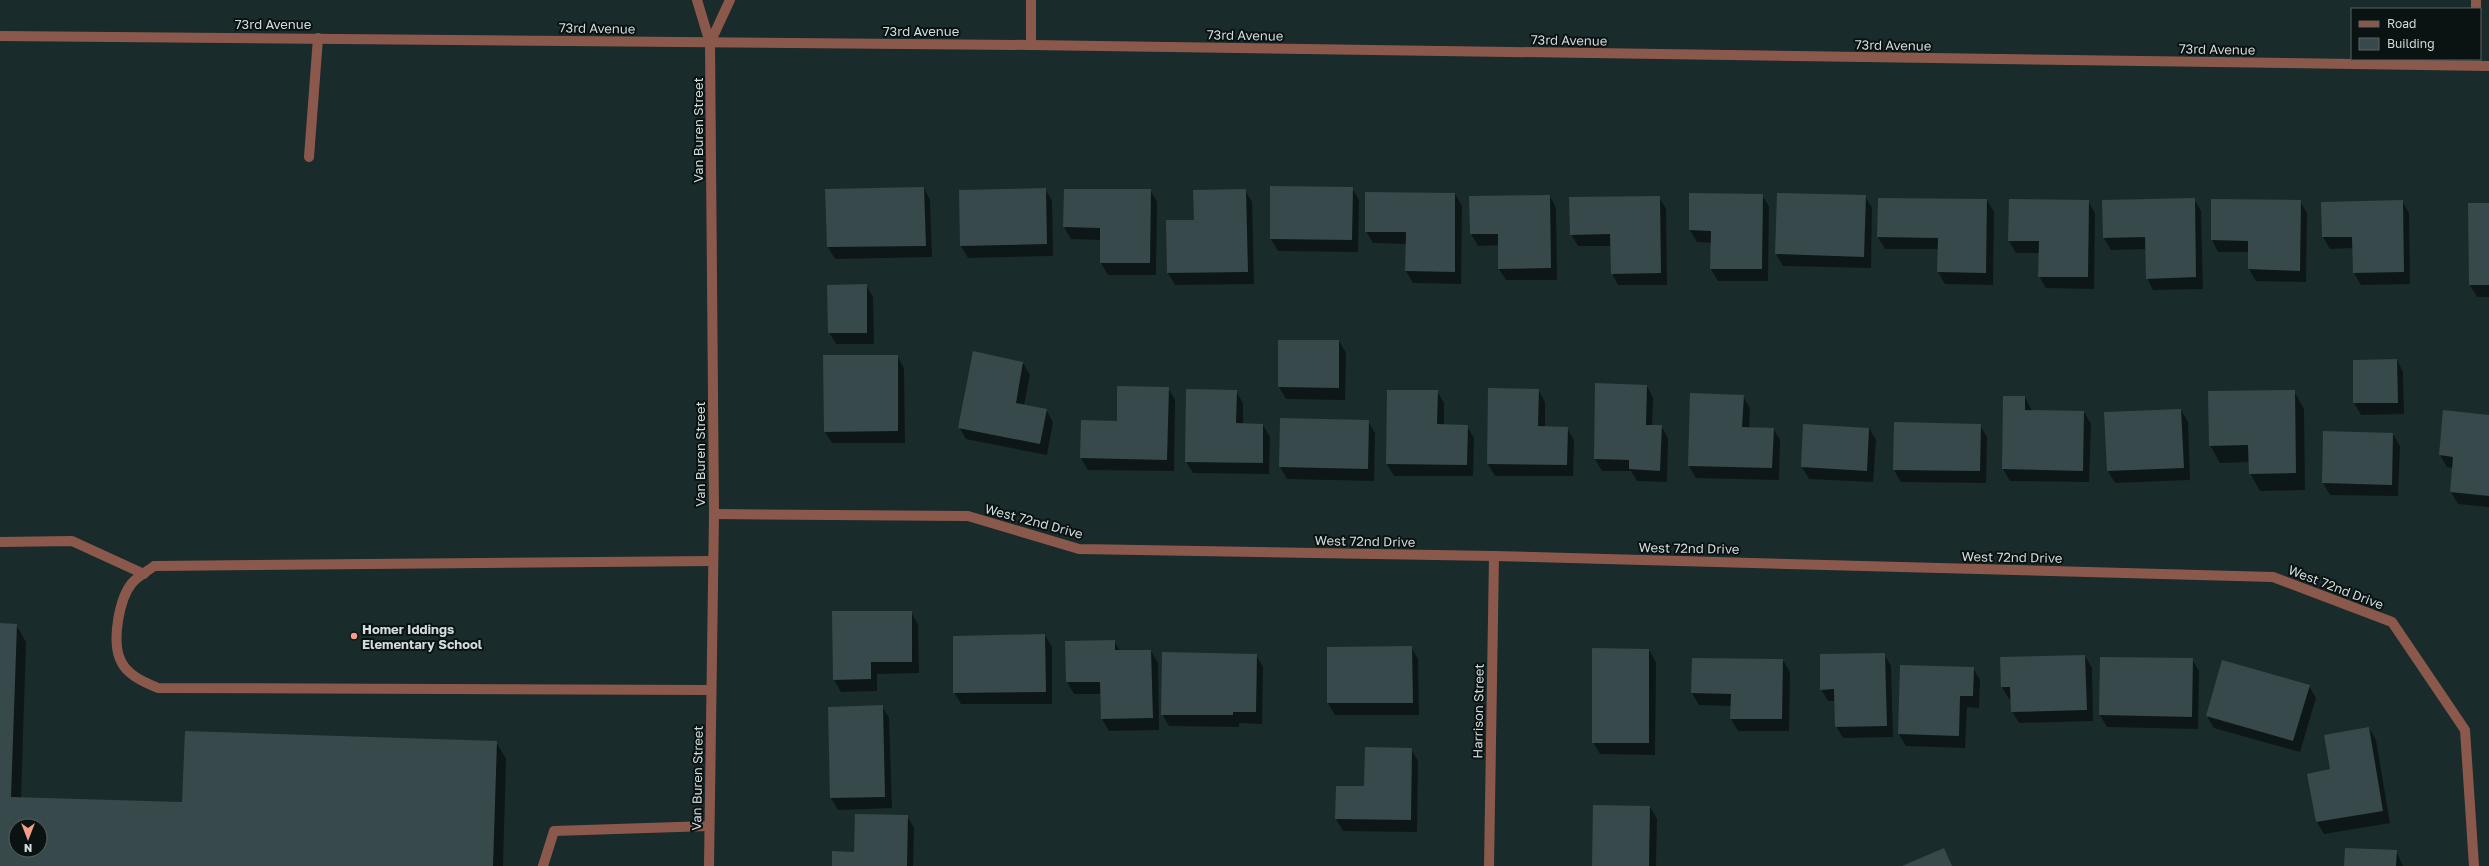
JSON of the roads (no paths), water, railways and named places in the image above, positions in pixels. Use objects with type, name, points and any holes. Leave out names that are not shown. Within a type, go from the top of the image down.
[{"type":"street","points":[[697,0],[710,42]]},
{"type":"street","points":[[710,42],[730,0]]},
{"type":"street","points":[[1031,0],[1031,45]]},
{"type":"street","name":"73rd Avenue","points":[[0,36],[1031,45],[2477,63],[2489,66]]},
{"type":"street","points":[[310,157],[318,38]]},
{"type":"street","name":"Van Buren Street","points":[[709,866],[714,514],[710,42]]},
{"type":"street","name":"West 72nd Drive","points":[[714,514],[968,516],[1079,548],[1494,556],[2273,576],[2392,622],[2465,730],[2474,866]]},
{"type":"street","points":[[0,542],[72,541],[144,574]]},
{"type":"street","name":"Harrison Street","points":[[1489,866],[1494,556]]},
{"type":"street","points":[[711,690],[158,688],[136,679],[120,660],[116,636],[121,606],[132,583],[154,566],[713,561]]},
{"type":"street","points":[[543,866],[554,831],[709,826]]},
{"type":"place","name":"Homer Iddings Elementary School","points":[[354,636]]}]
